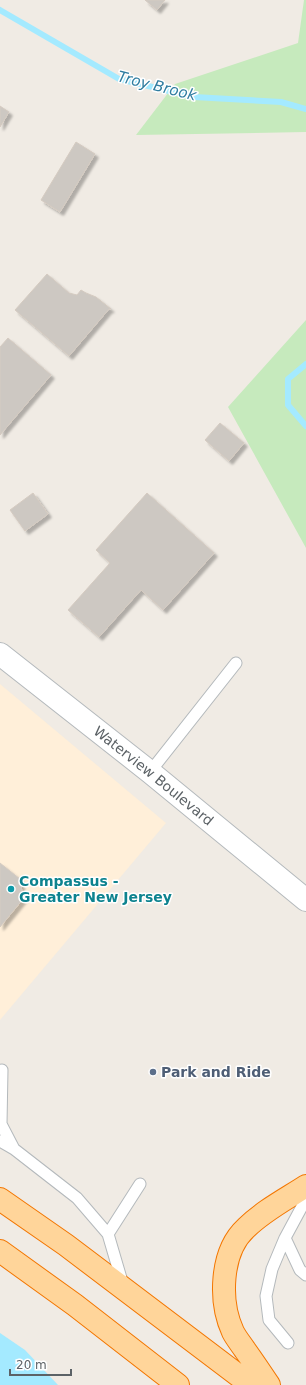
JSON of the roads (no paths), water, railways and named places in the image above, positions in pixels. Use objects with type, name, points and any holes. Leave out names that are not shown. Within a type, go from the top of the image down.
[{"type":"highway","points":[[269,1385],[234,1334],[228,1321],[223,1293],[225,1272],[231,1252],[245,1228],[266,1212],[306,1186]]},
{"type":"highway","points":[[0,1199],[66,1245],[251,1385]]},
{"type":"highway","points":[[0,1251],[75,1305],[178,1385]]},
{"type":"street","name":"Waterview Boulevard","points":[[0,654],[150,772],[306,900]]},
{"type":"lane","points":[[150,772],[236,663]]},
{"type":"lane","points":[[0,1072],[2,1070],[1,1124],[14,1149]]},
{"type":"lane","points":[[0,1141],[14,1149],[77,1198],[108,1234],[124,1289]]},
{"type":"lane","points":[[108,1234],[140,1184]]},
{"type":"lane","points":[[288,1343],[269,1320],[266,1296],[272,1269],[285,1238],[306,1199]]},
{"type":"lane","points":[[285,1238],[300,1270],[306,1275]]},
{"type":"water","points":[[0,1333],[25,1350],[58,1385],[0,1385]]},
{"type":"waterway","name":"Troy Brook","points":[[0,10],[119,79],[194,97],[281,102],[306,109]]},
{"type":"waterway","name":"Troy Brook","points":[[306,364],[288,379],[288,405],[306,426]]},
{"type":"place","name":"Compassus - Greater New Jersey","points":[[11,889]]},
{"type":"place","name":"Park and Ride","points":[[153,1072]]}]
